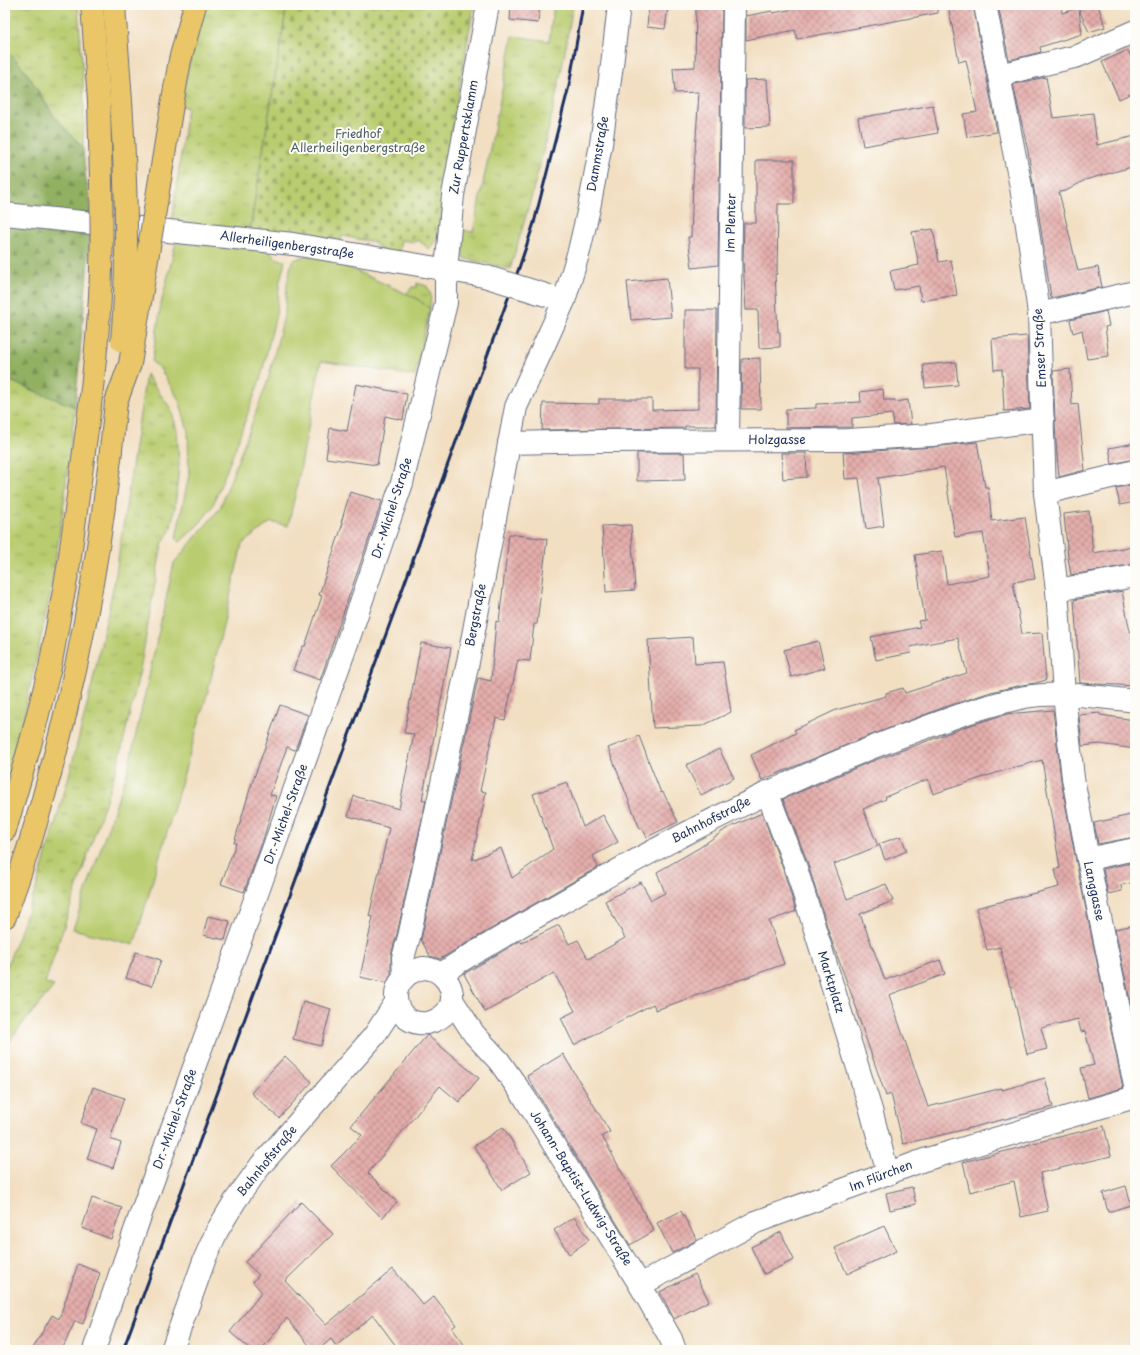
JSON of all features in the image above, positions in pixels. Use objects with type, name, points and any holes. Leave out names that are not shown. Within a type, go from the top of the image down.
[{"type":"highway","points":[[5,830],[30,744],[50,667],[69,563],[87,429],[98,322],[102,212],[99,101],[92,5]]},
{"type":"highway","points":[[5,917],[34,826],[56,748],[75,671],[104,513],[122,336],[126,214],[124,157],[114,5]]},
{"type":"highway","points":[[116,402],[130,364],[180,60],[195,5]]},
{"type":"street","name":"Zur Ruppertsklamm","points":[[446,270],[453,195],[488,5]]},
{"type":"street","name":"Dammstraße","points":[[557,298],[579,251],[589,208],[601,144],[619,5]]},
{"type":"street","name":"Im Plenter","points":[[728,440],[734,5]]},
{"type":"street","name":"Emser Straße","points":[[985,5],[1021,187],[1039,314],[1045,493],[1057,590],[1064,694]]},
{"type":"street","points":[[999,75],[1078,56],[1135,31]]},
{"type":"street","name":"Allerheiligenbergstraße","points":[[5,214],[293,244],[484,276],[557,298]]},
{"type":"street","name":"Dr.-Michel-Straße","points":[[94,1350],[139,1219],[342,656],[402,483],[446,303],[446,270]]},
{"type":"street","points":[[1039,314],[1135,292]]},
{"type":"street","name":"Bergstraße","points":[[404,978],[403,958],[409,937],[468,662],[516,407],[557,298]]},
{"type":"street","name":"Holzgasse","points":[[509,443],[847,440],[932,435],[1043,420]]},
{"type":"street","points":[[1045,493],[1135,471]]},
{"type":"street","points":[[1057,590],[1135,576]]},
{"type":"street","name":"Bahnhofstraße","points":[[172,1350],[205,1258],[217,1231],[235,1201],[261,1165],[374,1036],[396,1002],[396,992],[398,986],[404,978],[413,972],[432,971],[468,956],[632,862],[688,832],[768,792],[856,753],[957,716],[1032,696],[1064,694],[1135,701]]},
{"type":"street","name":"Langgasse","points":[[1064,694],[1073,778],[1088,859],[1135,1086]]},
{"type":"street","name":"Marktplatz","points":[[768,792],[795,865],[871,1110],[888,1174]]},
{"type":"street","points":[[1088,859],[1135,849]]},
{"type":"street","name":"Bergstraße","points":[[409,937],[415,958],[432,971]]},
{"type":"street","points":[[432,971],[447,980],[452,994],[452,1000],[447,1012],[436,1020]]},
{"type":"street","name":"Johann-Baptist-Ludwig-Straße","points":[[452,1000],[474,1034],[499,1061],[516,1084],[640,1285],[671,1339],[675,1350]]},
{"type":"street","points":[[396,1002],[402,1014],[413,1021]]},
{"type":"street","name":"Bahnhofstraße","points":[[374,1036],[391,1027],[413,1021],[425,1023],[436,1020]]},
{"type":"street","name":"Johann-Baptist-Ludwig-Straße","points":[[436,1020],[450,1023],[474,1034]]},
{"type":"street","name":"Im Flürchen","points":[[640,1285],[756,1222],[924,1160],[1135,1097]]},
{"type":"green space","points":[[5,5],[78,5],[83,77],[83,148],[54,116],[23,67],[5,49]]},
{"type":"green space","points":[[202,5],[287,5],[250,230],[172,222],[187,107],[180,106]]},
{"type":"green space","name":"Friedhof Allerheiligenbergstraße","points":[[287,5],[474,5],[455,112],[439,234],[430,250],[418,240],[414,242],[401,240],[399,253],[382,251],[374,242],[342,236],[341,241],[250,230]]},
{"type":"green space","points":[[554,5],[573,5],[554,105],[538,171],[510,269],[463,258],[463,230],[473,232],[513,36],[549,41]]},
{"type":"green space","points":[[5,49],[23,67],[54,116],[83,148],[86,181],[90,197],[91,230],[75,407],[5,379]]},
{"type":"green space","points":[[176,242],[267,250],[276,258],[285,261],[280,281],[276,314],[261,377],[232,457],[212,507],[200,523],[180,542],[176,538],[189,475],[188,431],[179,400],[159,367],[152,362],[161,304]]},
{"type":"green space","points":[[306,255],[336,262],[416,298],[430,309],[415,376],[321,361],[288,526],[271,522],[242,544],[208,691],[134,945],[73,929],[128,770],[174,563],[220,508],[268,380],[285,312],[287,284],[292,261]]},
{"type":"green space","points":[[417,283],[427,286],[431,295],[430,309],[416,298],[406,294],[412,287],[417,287]]},
{"type":"green space","points":[[146,374],[171,409],[177,430],[179,465],[175,507],[170,531],[163,542],[160,555],[140,670],[118,764],[45,983],[54,986],[12,1037],[5,1055],[5,971],[36,889],[69,776],[92,685],[115,579]]},
{"type":"green space","points":[[5,379],[75,407],[63,510],[50,595],[17,748],[5,788]]},
{"type":"building","points":[[511,5],[540,5],[538,23],[510,20]]},
{"type":"building","points":[[649,5],[668,7],[665,29],[647,27]]},
{"type":"building","points":[[696,5],[722,5],[718,265],[692,268],[688,237],[691,237],[699,92],[675,93],[673,68],[695,67]]},
{"type":"building","points":[[815,5],[937,5],[938,13],[797,39],[795,30],[746,40],[746,16],[772,11],[773,13]]},
{"type":"building","points":[[948,5],[973,5],[997,132],[967,137],[963,114],[977,112],[966,60],[959,62]]},
{"type":"building","points":[[998,5],[1061,5],[1062,13],[1088,5],[1098,5],[1105,27],[1089,32],[1079,10],[1082,34],[1040,47],[1041,52],[1009,60]]},
{"type":"building","points":[[1128,50],[1135,65],[1135,92],[1119,99],[1102,62]]},
{"type":"building","points":[[1046,77],[1053,118],[1093,113],[1097,145],[1135,136],[1135,166],[1085,180],[1066,191],[1059,192],[1078,271],[1098,267],[1102,287],[1051,298],[1036,196],[1028,151],[1013,84]]},
{"type":"building","points":[[767,79],[770,127],[745,128],[745,80]]},
{"type":"building","points":[[933,105],[938,133],[863,146],[858,118]]},
{"type":"building","points":[[756,160],[794,160],[794,204],[778,204],[777,274],[775,274],[780,347],[759,348],[758,310],[746,310],[743,262],[744,223],[756,223]]},
{"type":"building","points":[[933,229],[939,262],[951,260],[957,295],[921,301],[919,286],[894,290],[890,271],[919,265],[912,232]]},
{"type":"building","points":[[667,278],[671,317],[631,320],[627,282]]},
{"type":"building","points":[[685,310],[717,310],[716,426],[685,426],[685,428],[542,430],[543,403],[599,404],[599,399],[652,399],[652,410],[698,409],[698,369],[685,369]]},
{"type":"building","points":[[1106,311],[1109,326],[1105,327],[1109,356],[1087,359],[1082,330],[1073,333],[1070,320]]},
{"type":"building","points":[[1027,336],[1030,409],[1004,411],[1002,369],[994,370],[992,339]]},
{"type":"building","points":[[760,358],[761,409],[741,409],[742,359]]},
{"type":"building","points":[[956,362],[958,385],[925,388],[923,365]]},
{"type":"building","points":[[1070,369],[1072,405],[1078,404],[1085,470],[1059,477],[1053,371]]},
{"type":"building","points":[[356,384],[407,394],[403,420],[385,416],[377,465],[326,458],[330,428],[347,431]]},
{"type":"building","points":[[883,389],[884,400],[895,400],[895,402],[908,400],[911,424],[894,425],[892,414],[852,418],[852,427],[786,428],[786,409],[816,408],[816,404],[861,402],[860,392]]},
{"type":"building","points":[[977,442],[985,487],[988,487],[992,521],[1025,517],[1035,579],[1013,582],[1022,634],[1042,633],[1046,680],[991,692],[945,707],[856,741],[762,780],[751,755],[796,733],[794,730],[836,710],[886,696],[886,693],[903,688],[905,693],[967,673],[958,638],[910,647],[911,653],[876,660],[871,637],[920,627],[918,621],[925,620],[915,555],[942,551],[947,584],[990,576],[983,533],[955,537],[944,467],[878,478],[884,526],[866,529],[859,478],[845,479],[843,453],[933,447]]},
{"type":"building","points":[[1135,443],[1135,459],[1112,464],[1109,448]]},
{"type":"building","points":[[637,453],[684,453],[685,480],[637,481]]},
{"type":"building","points":[[781,453],[806,453],[807,477],[783,479]]},
{"type":"building","points":[[1135,484],[1135,502],[1120,505],[1116,488]]},
{"type":"building","points":[[350,492],[382,501],[320,680],[293,670],[303,646],[305,646],[322,596],[319,595],[343,523],[341,523]]},
{"type":"building","points":[[1089,511],[1093,553],[1135,546],[1135,564],[1071,575],[1064,514]]},
{"type":"building","points":[[631,525],[635,590],[606,592],[602,526]]},
{"type":"building","points":[[509,534],[547,539],[537,624],[534,624],[530,661],[518,660],[505,720],[496,718],[480,791],[486,792],[472,860],[501,848],[512,878],[553,849],[533,794],[567,782],[583,827],[603,815],[618,842],[593,856],[598,867],[440,959],[430,956],[421,940],[478,678],[491,681],[496,621],[499,622]]},
{"type":"building","points":[[1122,591],[1130,632],[1135,630],[1135,686],[1080,683],[1074,600]]},
{"type":"building","points":[[693,637],[695,664],[723,662],[731,712],[702,726],[653,728],[648,640]]},
{"type":"building","points":[[818,641],[825,668],[791,677],[784,650]]},
{"type":"building","points":[[421,643],[451,648],[422,800],[426,800],[397,934],[391,955],[391,974],[387,983],[360,977],[373,917],[369,916],[389,828],[348,816],[354,796],[399,809],[414,734],[404,733]]},
{"type":"building","points":[[280,705],[308,715],[295,750],[287,747],[270,795],[276,796],[262,843],[244,892],[221,884],[236,843],[234,843],[250,789]]},
{"type":"building","points":[[1053,710],[1061,780],[1076,861],[1123,1088],[1088,1098],[1081,1068],[1094,1065],[1085,1031],[1081,1032],[1078,1019],[1041,1028],[1047,1049],[1027,1054],[1000,947],[987,950],[976,908],[1059,887],[1055,869],[1060,868],[1042,760],[1005,770],[933,794],[928,779],[885,797],[886,799],[863,809],[878,846],[834,864],[847,899],[886,884],[893,901],[860,914],[885,980],[940,960],[945,974],[889,995],[928,1107],[1002,1088],[1002,1090],[1045,1078],[1053,1107],[903,1144],[891,1094],[886,1096],[857,1013],[858,1012],[831,939],[807,861],[783,799],[865,764],[968,726],[1006,714]]},
{"type":"building","points":[[1100,713],[1100,715],[1135,720],[1135,749],[1100,744],[1082,746],[1079,715]]},
{"type":"building","points":[[639,736],[661,793],[663,792],[678,822],[647,837],[642,828],[640,829],[608,748]]},
{"type":"building","points":[[719,749],[734,778],[701,795],[686,765]]},
{"type":"building","points":[[762,813],[783,869],[796,911],[769,921],[784,964],[656,1010],[653,1004],[574,1045],[561,1018],[575,1011],[554,973],[485,1012],[464,974],[520,941],[522,943],[559,925],[569,944],[578,940],[588,959],[625,938],[605,901],[641,882],[651,900],[665,893],[657,872],[699,848],[726,829]]},
{"type":"building","points":[[1135,814],[1135,837],[1098,844],[1094,823]]},
{"type":"building","points":[[901,836],[907,851],[885,860],[879,844]]},
{"type":"building","points":[[1135,862],[1135,882],[1121,885],[1122,891],[1108,894],[1103,869]]},
{"type":"building","points":[[208,916],[230,921],[225,940],[203,935]]},
{"type":"building","points":[[1135,925],[1135,1024],[1115,929]]},
{"type":"building","points":[[136,952],[161,960],[152,986],[126,978]]},
{"type":"building","points":[[303,1001],[331,1009],[321,1046],[293,1039]]},
{"type":"building","points":[[427,1035],[479,1078],[459,1102],[440,1086],[368,1173],[397,1202],[382,1218],[331,1166],[362,1135],[351,1126]]},
{"type":"building","points":[[563,1054],[610,1132],[602,1136],[654,1231],[630,1245],[527,1076]]},
{"type":"building","points":[[285,1056],[312,1082],[279,1118],[251,1093]]},
{"type":"building","points":[[93,1087],[124,1098],[110,1139],[121,1143],[113,1168],[87,1159],[97,1129],[81,1123]]},
{"type":"building","points":[[1104,1126],[1111,1156],[1040,1173],[1048,1211],[1021,1217],[1014,1181],[970,1192],[963,1162]]},
{"type":"building","points":[[503,1127],[531,1172],[502,1190],[474,1146]]},
{"type":"building","points":[[1126,1186],[1131,1205],[1108,1212],[1103,1193]]},
{"type":"building","points":[[912,1187],[916,1204],[890,1210],[886,1193]]},
{"type":"building","points":[[92,1198],[122,1208],[111,1239],[82,1228]]},
{"type":"building","points":[[301,1202],[333,1234],[285,1281],[326,1325],[393,1269],[423,1305],[434,1296],[456,1325],[452,1328],[468,1350],[399,1350],[373,1315],[336,1346],[331,1339],[318,1350],[313,1350],[287,1318],[261,1350],[251,1350],[230,1332],[262,1292],[253,1282],[259,1275],[245,1262]]},
{"type":"building","points":[[681,1211],[697,1240],[672,1253],[657,1223]]},
{"type":"building","points":[[574,1217],[589,1240],[569,1254],[554,1230]]},
{"type":"building","points":[[884,1226],[896,1251],[847,1274],[835,1248]]},
{"type":"building","points":[[781,1232],[794,1260],[764,1274],[751,1247]]},
{"type":"building","points":[[78,1264],[100,1273],[83,1324],[75,1321],[62,1350],[32,1350],[52,1315],[59,1319]]},
{"type":"building","points":[[695,1274],[709,1301],[674,1319],[660,1292]]},
{"type":"railway","points":[[123,1350],[519,268],[534,223],[569,86],[583,5]]}]
